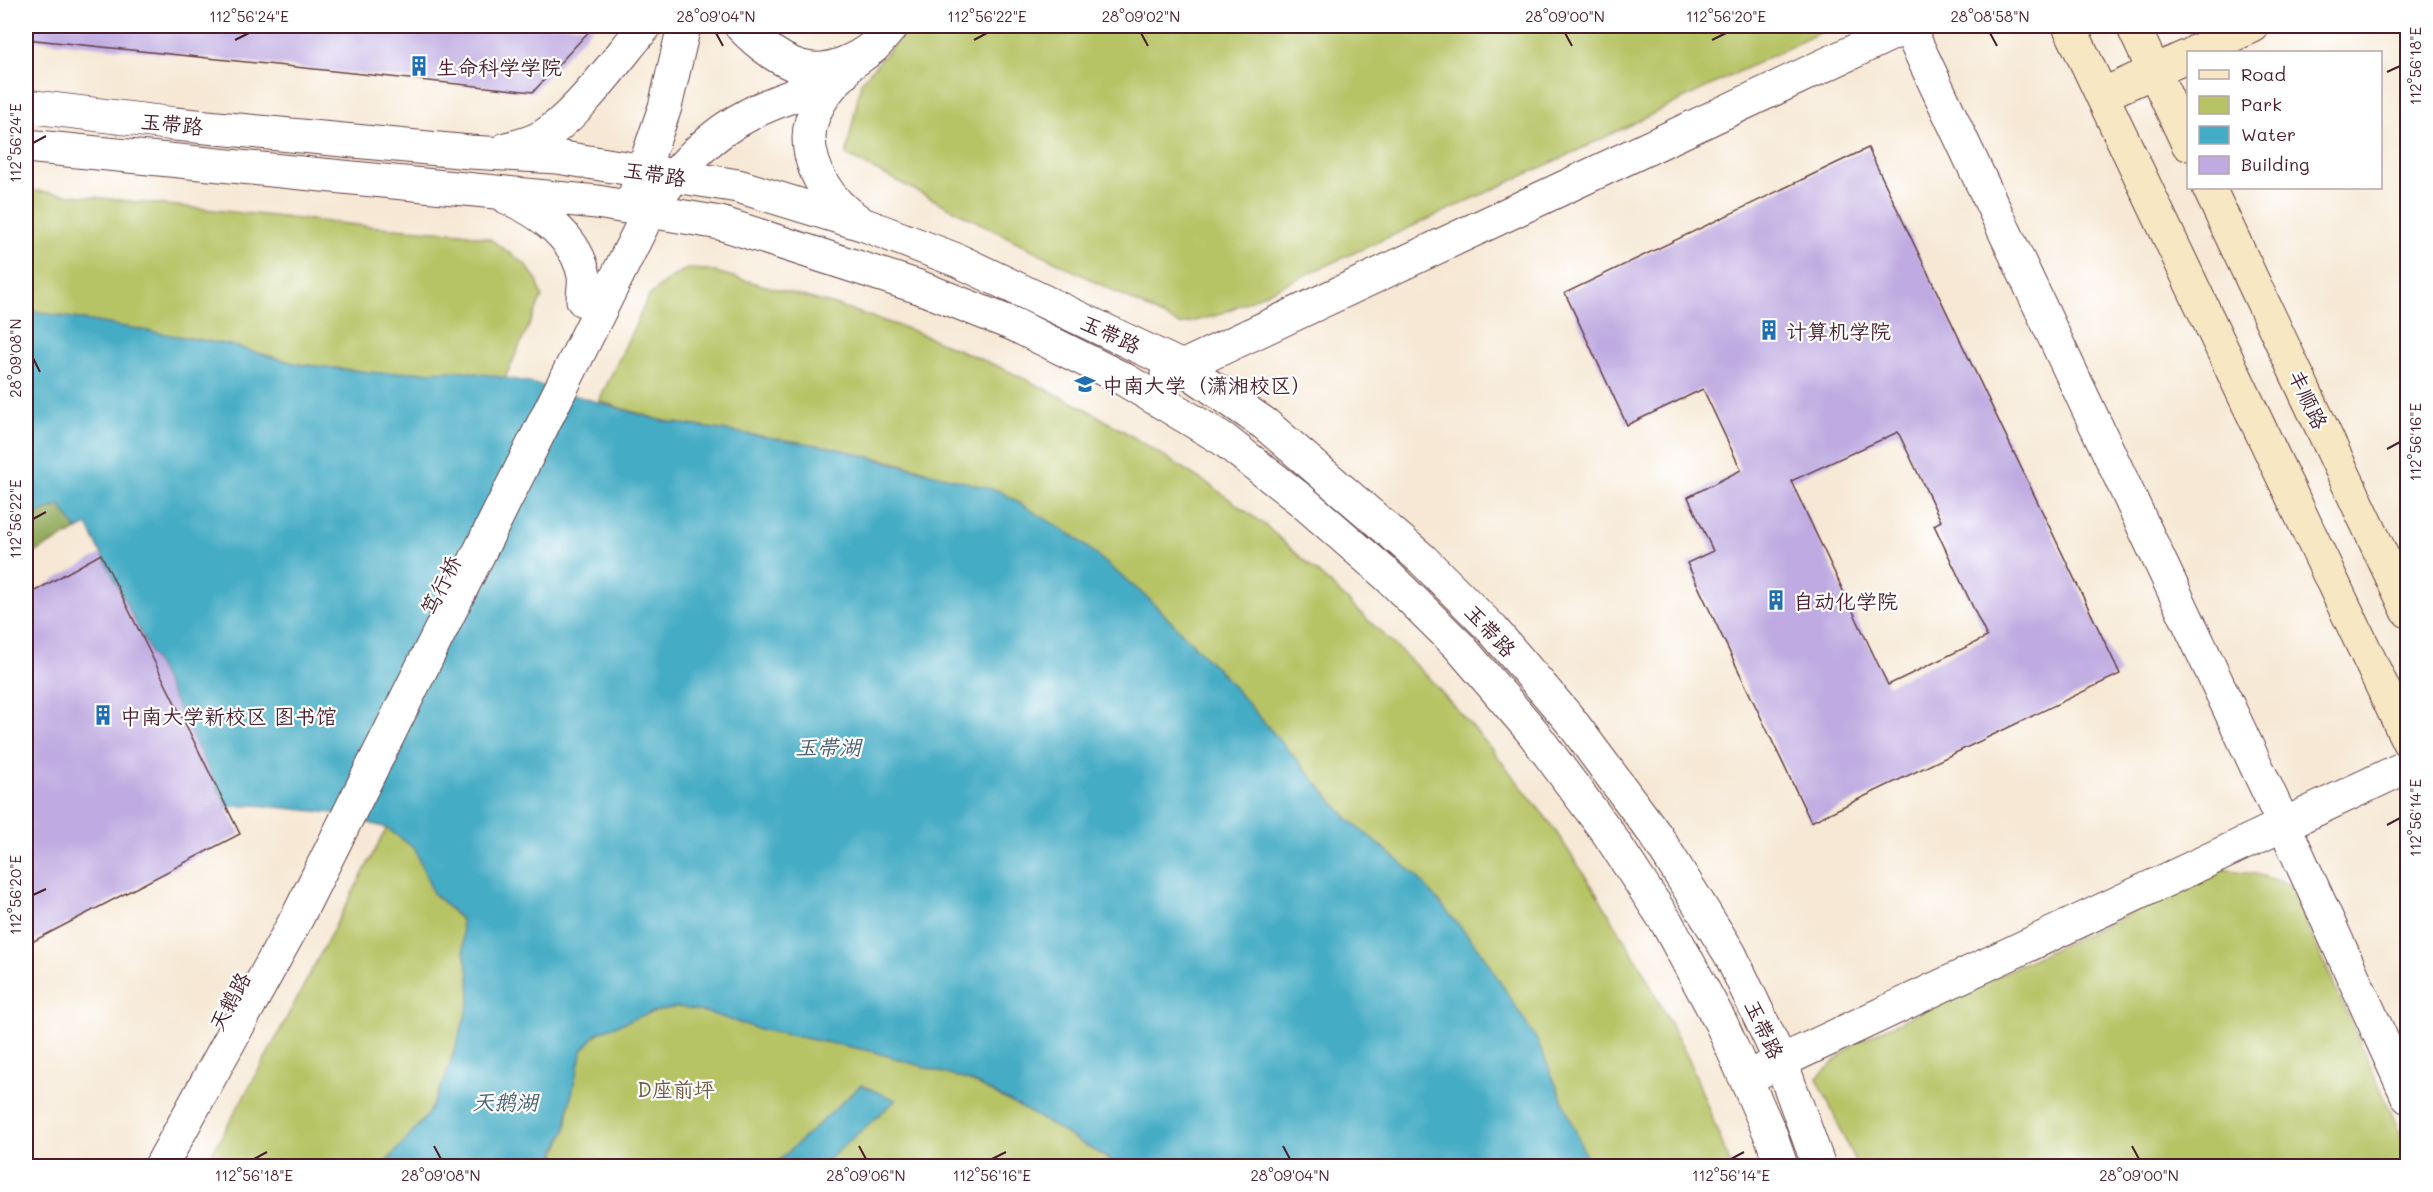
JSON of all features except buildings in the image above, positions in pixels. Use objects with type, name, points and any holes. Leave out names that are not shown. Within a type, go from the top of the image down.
[{"type":"main road","points":[[2133,26],[2187,142]]},
{"type":"main road","points":[[2198,51],[2253,26]]},
{"type":"main road","points":[[2249,51],[2256,38],[2270,26]]},
{"type":"main road","points":[[2076,28],[2102,95],[2408,741]]},
{"type":"main road","points":[[2102,95],[2187,56]]},
{"type":"main road","name":"丰顺路","points":[[2209,189],[2408,611]]},
{"type":"main road","points":[[2227,189],[2234,220],[2257,288]]},
{"type":"street","points":[[470,152],[500,150],[523,145],[544,136],[576,108],[645,26]]},
{"type":"street","points":[[583,300],[659,174],[665,107],[684,26]]},
{"type":"street","points":[[741,26],[754,40],[782,58],[812,69],[839,65],[883,36]]},
{"type":"street","points":[[1139,388],[1908,26],[2284,825],[2408,1097]]},
{"type":"street","points":[[659,174],[722,130],[750,114],[833,77],[883,36]]},
{"type":"street","points":[[865,225],[847,214],[826,190],[813,160],[809,137],[824,94],[883,36]]},
{"type":"street","name":"玉带路","points":[[26,106],[175,124],[470,152],[556,157],[738,186],[865,225],[959,261],[1182,367],[1264,424],[1347,492],[1422,559],[1492,629],[1570,720],[1657,837],[1730,954],[1781,1062],[1819,1167]]},
{"type":"street","points":[[26,146],[597,202],[720,224],[919,287],[1015,325],[1139,388],[1223,439],[1301,500],[1387,575],[1459,646],[1531,730],[1608,833],[1667,923],[1721,1023],[1772,1138],[1781,1167]]},
{"type":"street","points":[[471,190],[507,198],[531,208],[558,230],[577,257],[584,277],[583,300],[573,340]]},
{"type":"street","points":[[619,272],[639,210]]},
{"type":"street","points":[[573,340],[637,248],[661,231],[696,224],[720,224]]},
{"type":"street","name":"笃行桥","points":[[325,839],[573,340]]},
{"type":"street","points":[[1746,1078],[2408,766]]},
{"type":"street","points":[[161,1167],[298,916],[325,839]]},
{"type":"street","name":"天鹅路","points":[[140,1167],[284,900],[325,839]]},
{"type":"green space","points":[[910,26],[1833,26],[1564,157],[1218,315],[1180,325],[846,155],[861,82]]},
{"type":"green space","points":[[26,190],[366,226],[463,233],[490,239],[525,264],[537,280],[542,297],[505,378],[464,371],[379,373],[297,364],[230,345],[26,310]]},
{"type":"green space","points":[[687,269],[708,270],[842,307],[911,330],[1002,368],[1084,408],[1130,435],[1213,487],[1266,526],[1428,677],[1489,746],[1550,823],[1594,889],[1642,969],[1691,1064],[1731,1166],[1590,1166],[1538,1042],[1416,875],[1348,819],[1224,676],[1150,600],[1075,537],[918,468],[830,447],[663,421],[599,401],[649,296],[670,278]]},
{"type":"green space","points":[[61,505],[77,530],[26,557],[26,518]]},
{"type":"green space","points":[[387,828],[415,849],[433,893],[461,920],[469,974],[470,1000],[464,1021],[445,1079],[428,1114],[383,1166],[205,1166],[267,1055]]},
{"type":"green space","points":[[2223,869],[2256,874],[2289,884],[2407,1148],[2407,1166],[1857,1166],[1817,1078],[1855,1043]]},
{"type":"green space","name":"D座前坪","points":[[678,1007],[709,1013],[758,1029],[871,1051],[973,1082],[1031,1113],[1120,1166],[556,1166],[558,1148],[565,1133],[574,1076],[583,1050],[601,1031],[613,1025],[639,1015]]},
{"type":"water","name":"玉带湖","points":[[26,310],[230,345],[297,364],[379,373],[464,371],[528,382],[663,421],[830,447],[1000,491],[1075,537],[1150,600],[1224,676],[1348,819],[1416,875],[1480,950],[1538,1042],[1590,1166],[1120,1166],[1031,1113],[973,1082],[871,1051],[758,1029],[709,1013],[678,1007],[652,1012],[597,1033],[582,1051],[568,1110],[566,1130],[555,1151],[556,1166],[383,1166],[428,1114],[445,1079],[464,1021],[470,1000],[469,974],[461,919],[433,893],[415,849],[387,828],[333,813],[256,805],[227,807],[87,525],[77,530],[60,505],[26,518]]},
{"type":"water","points":[[861,1085],[896,1100],[821,1166],[773,1166]]},
{"type":"place","name":"生命科学学院","points":[[419,66]]},
{"type":"place","name":"计算机学院","points":[[1769,330]]},
{"type":"place","name":"中南大学（潇湘校区）","points":[[1085,384]]},
{"type":"place","name":"自动化学院","points":[[1776,600]]},
{"type":"place","name":"中南大学新校区 图书馆","points":[[103,715]]},
{"type":"water label","name":"天鹅湖","points":[[505,1101]]}]
